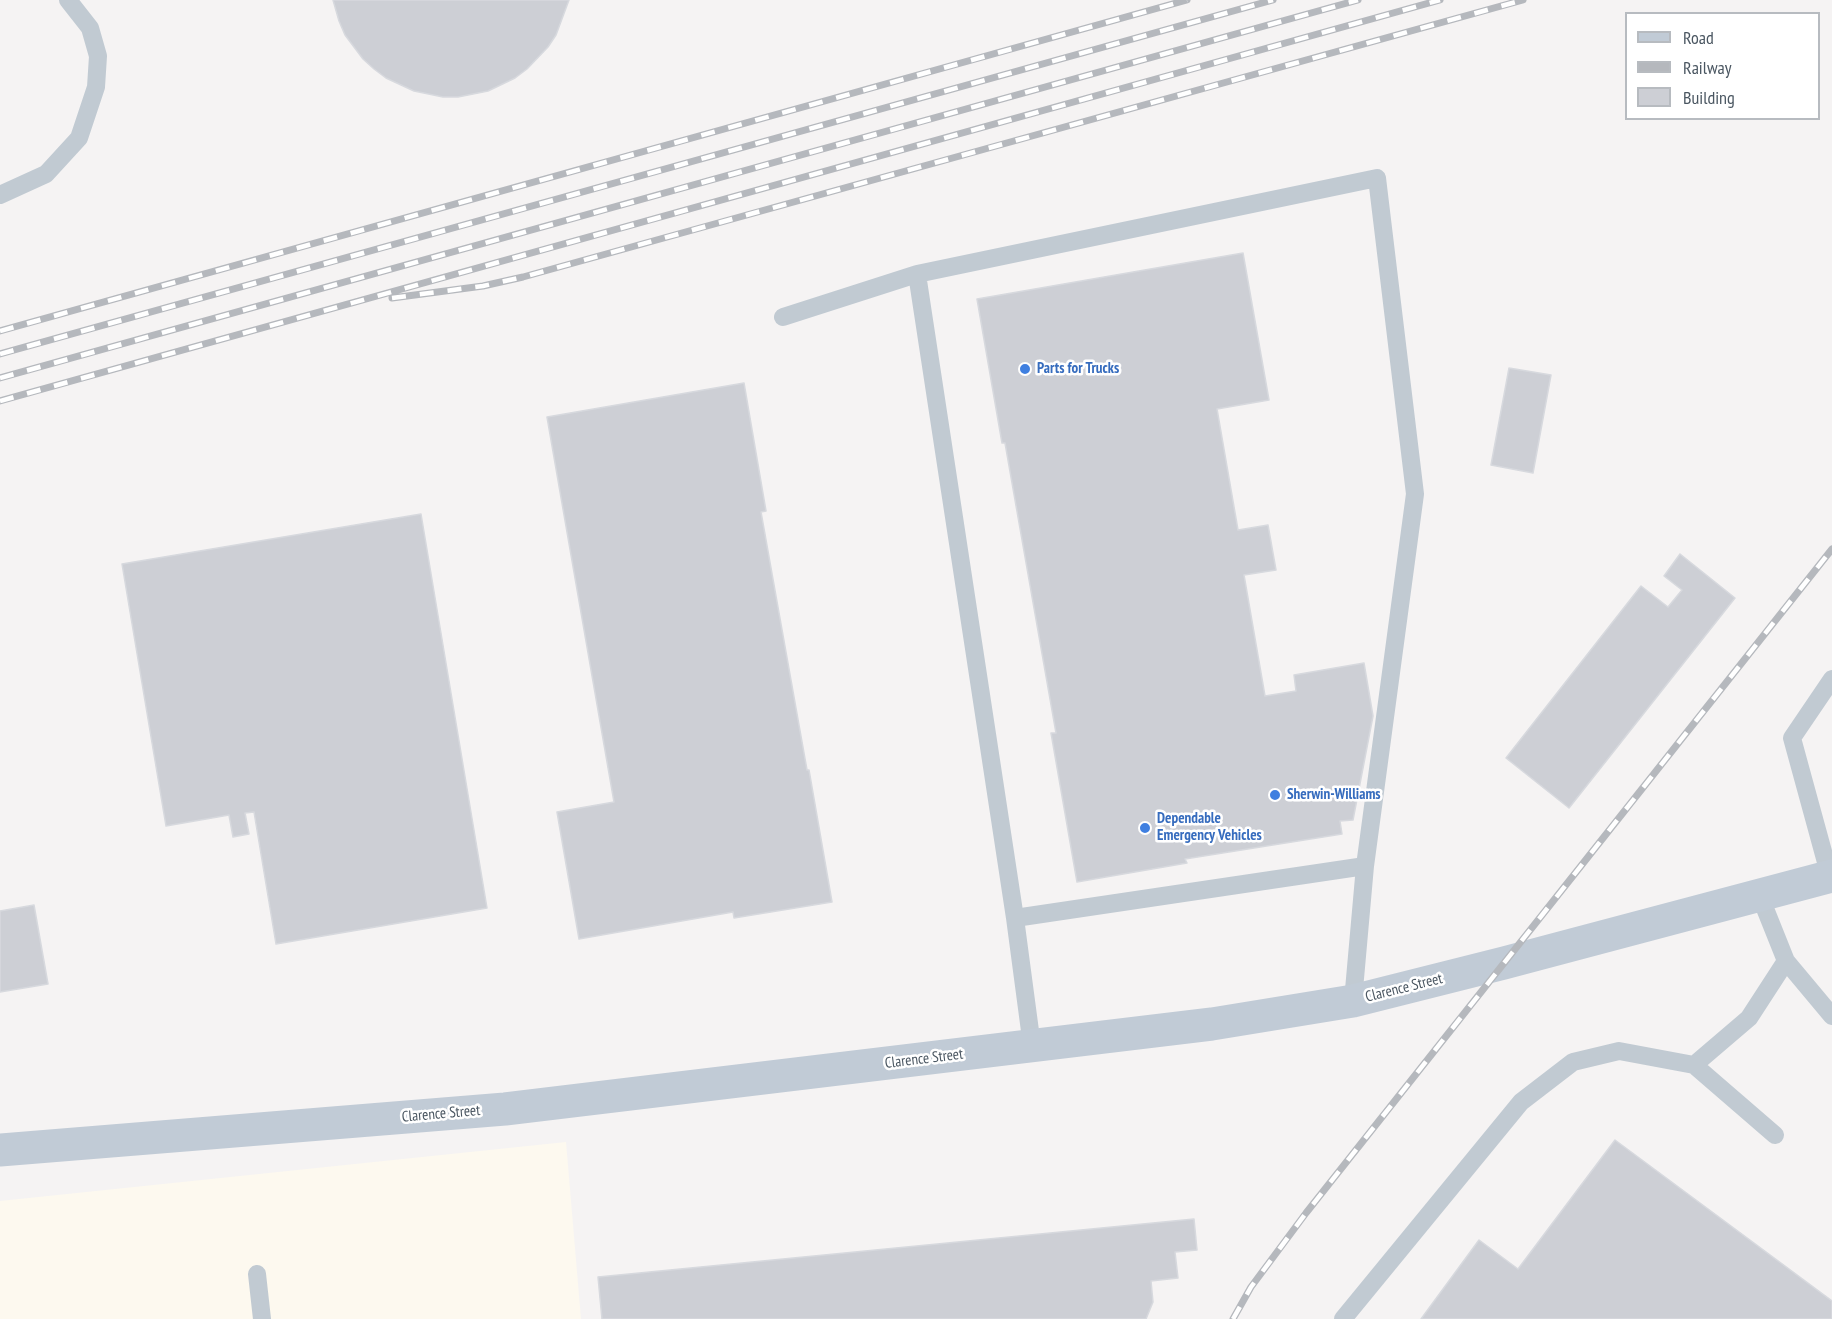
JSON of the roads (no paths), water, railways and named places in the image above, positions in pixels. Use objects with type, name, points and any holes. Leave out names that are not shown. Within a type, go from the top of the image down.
[{"type":"street","name":"Clarence Street","points":[[0,1150],[505,1109],[1212,1024],[1353,1001],[1831,877]]},
{"type":"lane","points":[[0,195],[46,174],[80,138],[96,87],[98,56],[90,28],[68,0]]},
{"type":"lane","points":[[783,317],[917,274],[1377,178],[1415,494],[1365,866],[1353,1001]]},
{"type":"lane","points":[[917,274],[1015,918],[1032,1046]]},
{"type":"lane","points":[[1831,877],[1792,738],[1832,679]]},
{"type":"lane","points":[[1015,918],[1365,866]]},
{"type":"lane","points":[[1760,896],[1786,961],[1832,1016]]},
{"type":"lane","points":[[1694,1065],[1749,1018],[1786,961]]},
{"type":"lane","points":[[1343,1319],[1521,1102],[1573,1062],[1619,1051],[1694,1065],[1774,1135]]},
{"type":"lane","points":[[257,1274],[262,1319]]},
{"type":"railway","points":[[0,331],[1187,0]]},
{"type":"railway","points":[[0,354],[1273,0]]},
{"type":"railway","points":[[0,378],[1358,0]]},
{"type":"railway","points":[[0,401],[1440,0]]},
{"type":"railway","points":[[392,298],[483,286],[523,277],[1523,0]]},
{"type":"railway","points":[[1233,1319],[1251,1287],[1306,1213],[1832,549]]},
{"type":"place","name":"Parts for Trucks","points":[[1025,369]]},
{"type":"place","name":"Sherwin-Williams","points":[[1275,795]]},
{"type":"place","name":"Dependable Emergency Vehicles","points":[[1145,828]]}]
